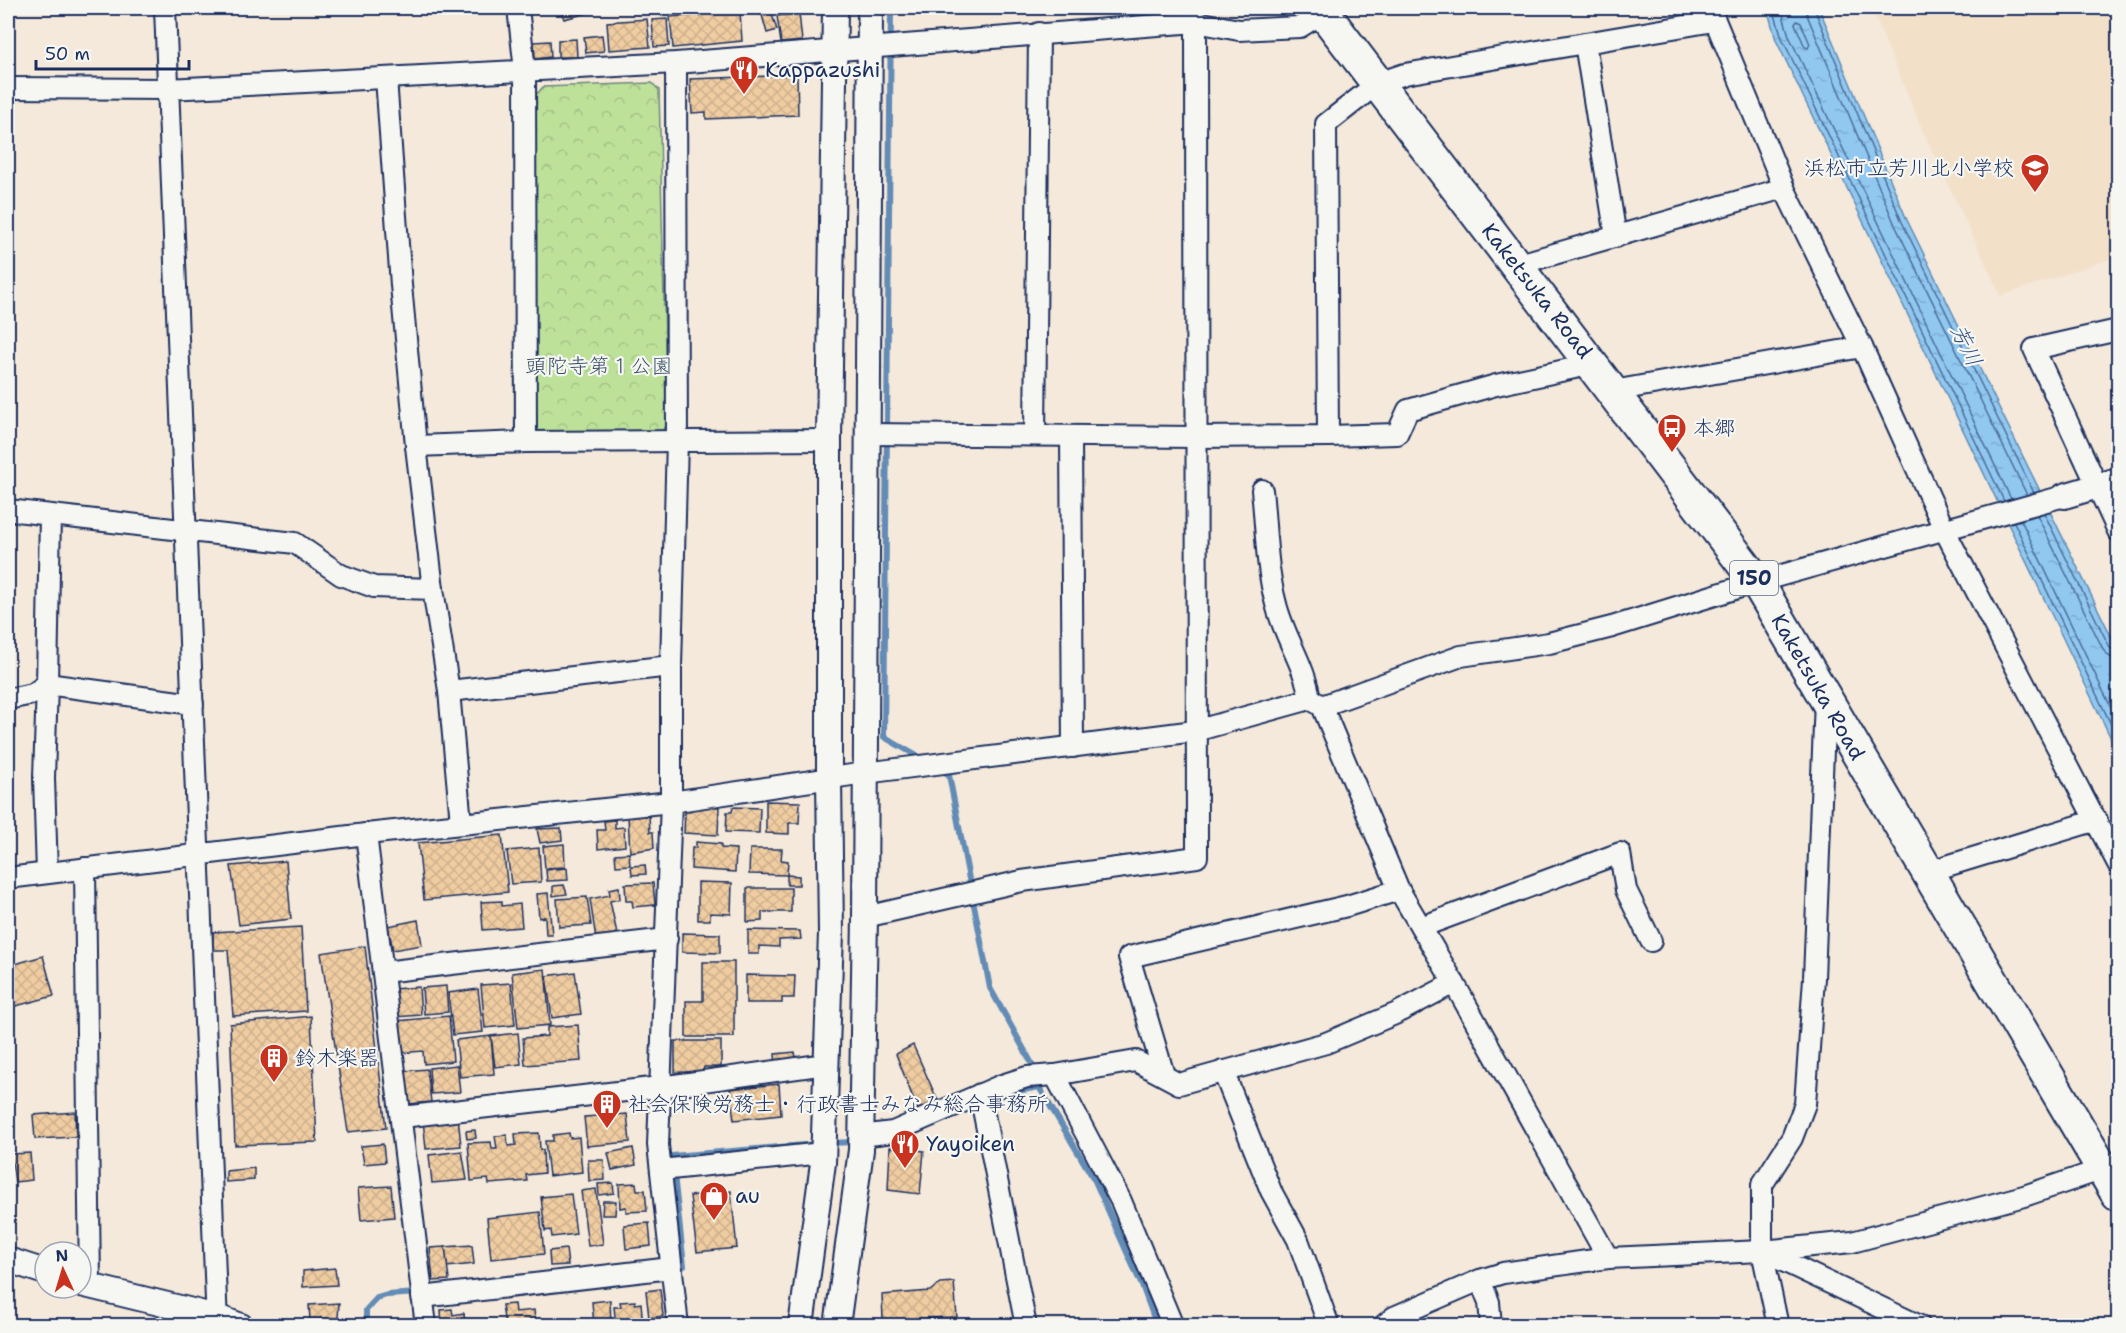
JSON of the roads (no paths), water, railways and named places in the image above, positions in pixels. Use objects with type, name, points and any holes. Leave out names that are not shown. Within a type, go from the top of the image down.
[{"type":"highway","name":"Kaketsuka Road","points":[[1322,10],[1757,582],[1927,872],[2113,1176]]},
{"type":"street","points":[[165,8],[217,1321]]},
{"type":"street","points":[[518,8],[525,71],[526,442]]},
{"type":"street","points":[[801,1326],[824,1154],[831,933],[829,440],[835,8]]},
{"type":"street","points":[[837,1326],[861,1150],[865,917],[870,8]]},
{"type":"street","points":[[8,88],[168,89],[676,63],[1039,33],[1193,15],[1239,30],[1300,27],[1322,10]]},
{"type":"street","points":[[1328,436],[1326,124],[1378,83],[1405,74],[1585,44],[1712,14],[1784,188],[1862,347],[1944,529],[2118,864]]},
{"type":"street","points":[[865,917],[1022,881],[1197,857],[1193,15]]},
{"type":"street","points":[[1035,435],[1039,33]]},
{"type":"street","points":[[1585,44],[1616,237]]},
{"type":"street","points":[[676,63],[677,440],[671,666],[671,802],[658,1145],[678,1326]]},
{"type":"street","points":[[386,78],[401,285],[416,446],[433,589],[449,691],[461,823]]},
{"type":"street","points":[[1516,266],[1784,188]]},
{"type":"street","points":[[2118,330],[2034,349],[2107,482],[2118,531]]},
{"type":"street","points":[[1613,391],[1862,347]]},
{"type":"street","points":[[868,434],[1196,437],[1396,434],[1408,410],[1496,385],[1593,364]]},
{"type":"street","points":[[1071,436],[1073,747]]},
{"type":"street","points":[[416,446],[526,442],[829,440]]},
{"type":"street","points":[[8,878],[461,823],[671,802],[866,773],[1195,731],[1316,702],[1461,656],[1549,643],[1612,627],[1757,582],[2107,482]]},
{"type":"street","points":[[1262,490],[1270,572],[1276,606],[1399,890],[1454,983],[1608,1258]]},
{"type":"street","points":[[8,510],[295,543],[341,575],[374,587],[433,589]]},
{"type":"street","points":[[47,873],[44,778],[50,515]]},
{"type":"street","points":[[449,691],[671,666]]},
{"type":"street","points":[[8,699],[33,694],[47,684],[193,704]]},
{"type":"street","points":[[1778,1326],[1762,1251],[1762,1185],[1792,1138],[1805,1104],[1814,978],[1825,698]]},
{"type":"street","points":[[1927,872],[2097,820]]},
{"type":"street","points":[[366,834],[426,1326]]},
{"type":"street","points":[[1421,927],[1620,854],[1626,890],[1651,941]]},
{"type":"street","points":[[85,868],[85,1240]]},
{"type":"street","points":[[1164,1076],[1129,957],[1347,906],[1399,890]]},
{"type":"street","points":[[384,972],[667,939]]},
{"type":"street","points":[[861,1136],[893,1132],[980,1094],[1027,1077],[1055,1075],[1136,1061],[1179,1084],[1326,1043],[1395,1014],[1454,983]]},
{"type":"street","points":[[402,1117],[660,1087],[826,1064]]},
{"type":"street","points":[[1223,1071],[1271,1191],[1298,1240],[1329,1326]]},
{"type":"street","points":[[1055,1075],[1121,1201],[1173,1326]]},
{"type":"street","points":[[980,1094],[1026,1326]]},
{"type":"street","points":[[661,1170],[824,1154]]},
{"type":"street","points":[[1383,1326],[1394,1317],[1480,1280],[1503,1273],[1608,1258],[1762,1251],[1852,1242],[2024,1196],[2113,1176]]},
{"type":"street","points":[[1762,1251],[1920,1326]]},
{"type":"street","points":[[8,1260],[33,1268]]},
{"type":"street","points":[[422,1297],[671,1268]]},
{"type":"street","points":[[1480,1280],[1489,1302],[1491,1326]]},
{"type":"street","points":[[93,1287],[241,1326]]},
{"type":"water","name":"芳川","points":[[1767,8],[1819,8],[1907,220],[2118,650],[2118,753],[1776,40]]},
{"type":"waterway","points":[[891,8],[884,737],[924,760]]},
{"type":"waterway","points":[[940,769],[949,775],[990,988],[1031,1062],[1039,1087],[1095,1181],[1143,1288],[1157,1326]]},
{"type":"waterway","points":[[1007,1093],[1039,1087]]},
{"type":"waterway","points":[[828,1143],[856,1142]]},
{"type":"waterway","points":[[673,1267],[684,1266],[672,1156],[817,1144]]},
{"type":"waterway","points":[[366,1326],[366,1310],[377,1298],[419,1293]]},
{"type":"place","name":"Kappazushi","points":[[744,96]]},
{"type":"place","name":"浜松市立芳川北小学校","points":[[2035,194]]},
{"type":"place","name":"本郷","points":[[1672,454]]},
{"type":"place","name":"鈴木楽器","points":[[274,1084]]},
{"type":"place","name":"社会保険労務士・行政書士みなみ総合事務所","points":[[607,1130]]},
{"type":"place","name":"Yayoiken","points":[[905,1170]]},
{"type":"place","name":"au","points":[[714,1222]]},
{"type":"park label","name":"頭陀寺第１公園","points":[[599,366]]}]
